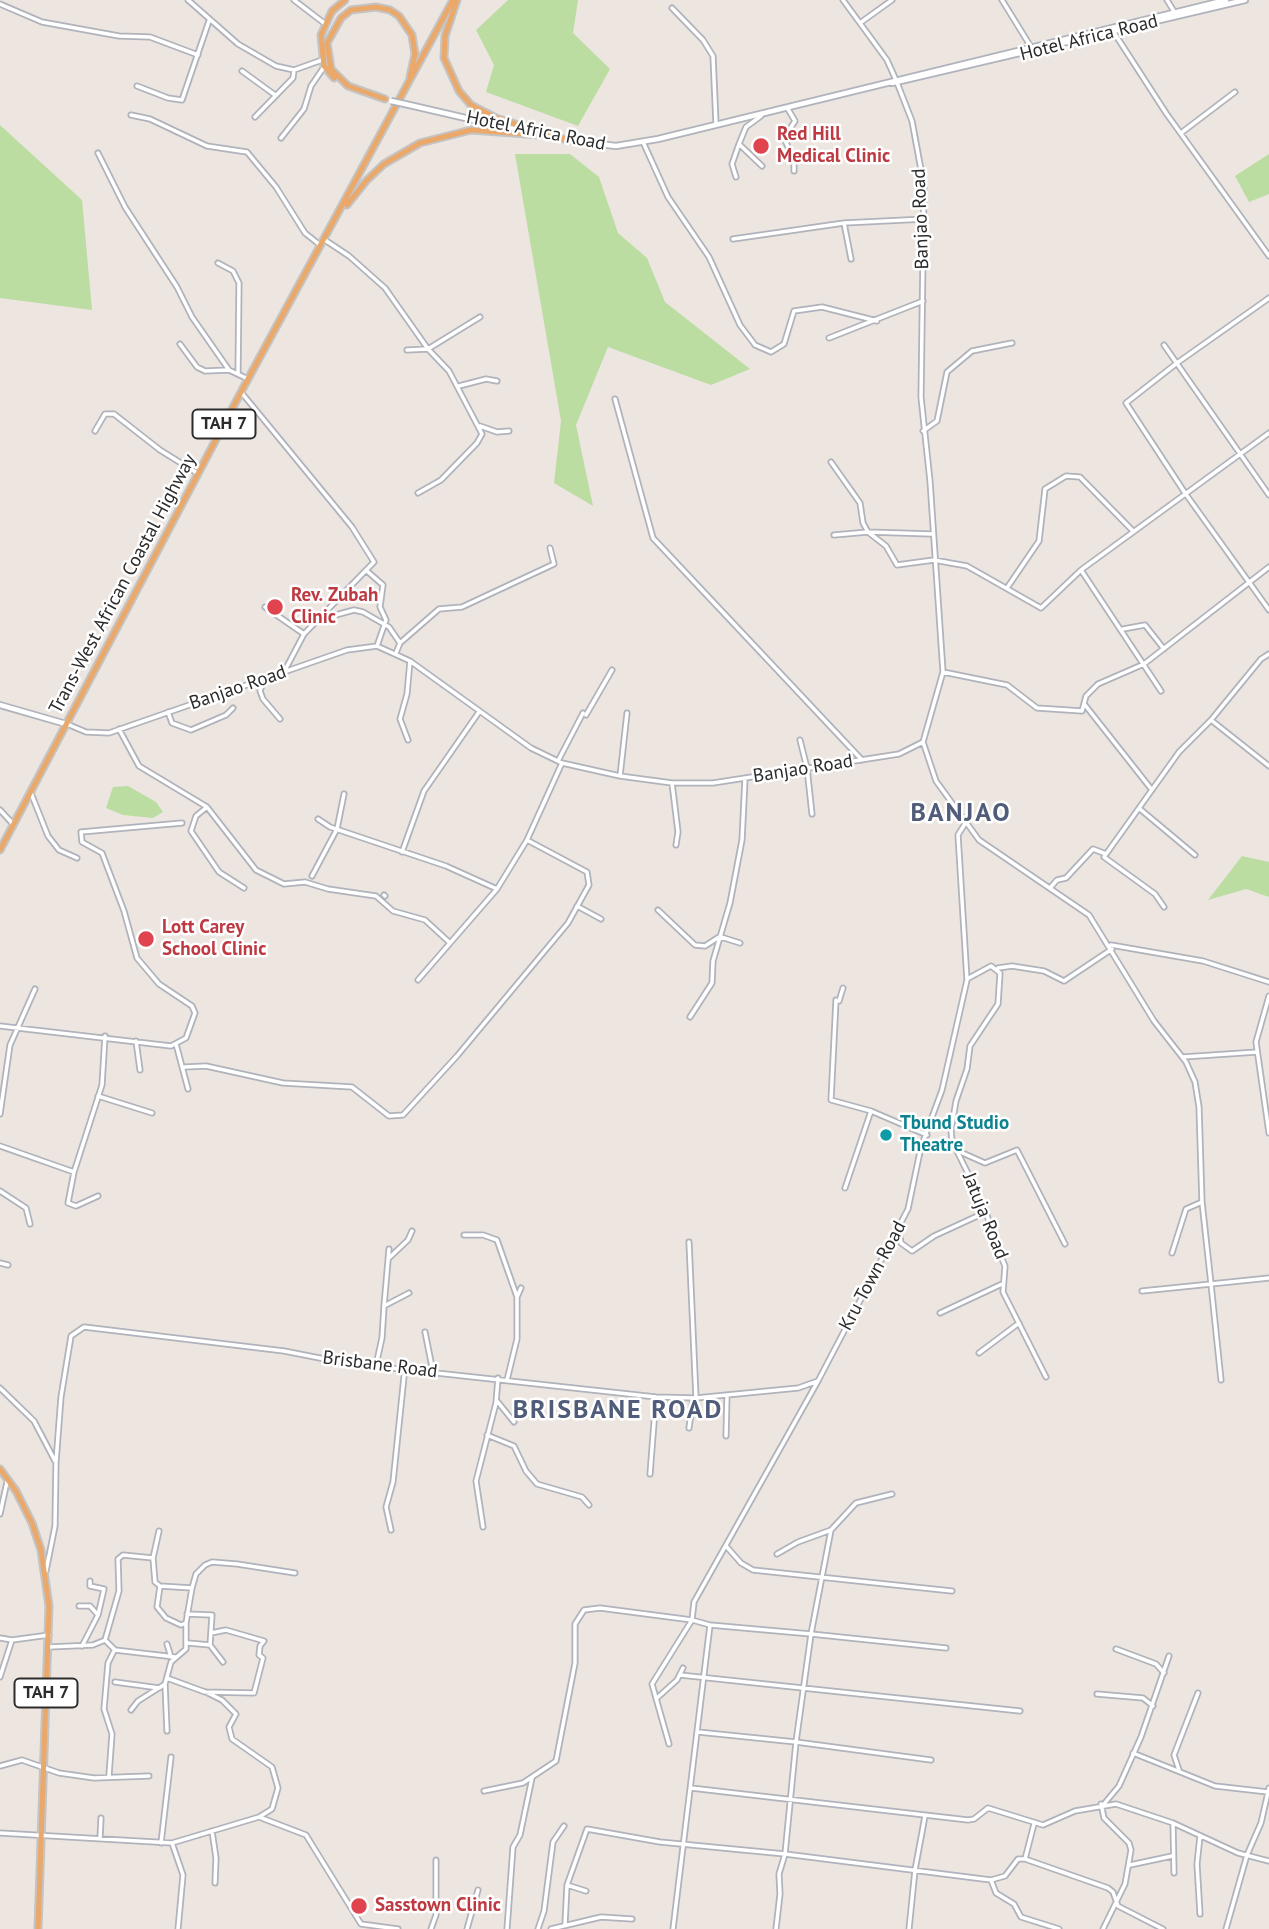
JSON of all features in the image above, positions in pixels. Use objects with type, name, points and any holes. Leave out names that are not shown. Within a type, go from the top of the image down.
[{"type":"highway","points":[[345,0],[332,11],[324,23],[320,46],[323,63],[347,90],[371,99],[388,100]]},
{"type":"highway","points":[[455,0],[446,36],[444,58],[459,92],[471,105],[496,118],[567,140]]},
{"type":"highway","name":"Trans-West African Coastal Highway","points":[[0,850],[241,392],[455,0]]},
{"type":"highway","points":[[388,100],[348,86],[331,69],[327,58],[327,43],[332,29],[351,10],[376,7],[390,10],[407,24],[415,54],[405,92]]},
{"type":"highway","points":[[325,240],[367,180],[384,164],[420,143],[471,131],[541,135]]},
{"type":"highway","name":"TAH 7","points":[[0,1469],[32,1523],[46,1573],[49,1647],[38,1929]]},
{"type":"street","points":[[188,0],[238,44],[276,66],[294,70],[323,63]]},
{"type":"street","points":[[294,0],[324,23]]},
{"type":"street","name":"Banjao Road","points":[[67,724],[96,734],[119,729],[347,650],[377,646],[410,661],[523,743],[560,762],[620,776],[672,783],[745,779],[899,754],[923,742],[943,672],[930,481],[920,397],[924,186],[912,121],[887,60],[843,0]]},
{"type":"street","points":[[860,23],[892,0]]},
{"type":"street","points":[[1002,0],[1031,47]]},
{"type":"street","points":[[1167,0],[1175,14]]},
{"type":"street","name":"Hotel Africa Road","points":[[388,100],[567,140],[604,146],[643,142],[1112,31],[1226,0]]},
{"type":"street","name":"Hotel Africa Road","points":[[1011,55],[1031,47],[1245,0]]},
{"type":"street","points":[[0,4],[42,22],[119,36],[150,37],[198,55]]},
{"type":"street","points":[[672,8],[703,40],[713,56],[716,126]]},
{"type":"street","points":[[137,86],[181,100],[209,21]]},
{"type":"street","points":[[1112,31],[1269,256]]},
{"type":"street","points":[[281,138],[303,109],[323,63]]},
{"type":"street","points":[[255,117],[293,78],[294,70]]},
{"type":"street","points":[[242,71],[275,95]]},
{"type":"street","points":[[1181,133],[1235,92]]},
{"type":"street","points":[[788,109],[795,121],[784,138],[794,160],[794,171]]},
{"type":"street","points":[[131,115],[150,119],[206,146],[247,152],[275,187],[305,233],[325,240],[349,256],[385,288],[428,349],[459,386],[482,436],[441,480],[418,493]]},
{"type":"street","points":[[736,177],[732,164],[739,144],[746,127],[761,116]]},
{"type":"street","points":[[643,142],[668,197],[709,257],[740,325],[754,345],[771,352],[784,344],[794,311],[822,307],[877,321]]},
{"type":"street","points":[[739,144],[762,166]]},
{"type":"street","points":[[98,153],[125,207],[177,286],[192,317],[229,370]]},
{"type":"street","points":[[733,239],[844,223],[925,219]]},
{"type":"street","points":[[844,223],[851,258]]},
{"type":"street","points":[[218,262],[233,271],[239,283],[238,374]]},
{"type":"street","points":[[1269,298],[1126,403],[1185,493],[1269,610]]},
{"type":"street","points":[[829,338],[923,301]]},
{"type":"street","points":[[407,350],[428,349],[480,317]]},
{"type":"street","points":[[923,431],[937,421],[947,372],[972,351],[1012,343]]},
{"type":"street","points":[[180,344],[197,367],[205,371],[229,370],[248,379]]},
{"type":"street","points":[[1164,345],[1269,495]]},
{"type":"street","points":[[459,386],[486,379],[497,381]]},
{"type":"street","points":[[241,392],[352,527],[374,562],[304,634],[284,672]]},
{"type":"street","points":[[615,399],[653,538],[862,760]]},
{"type":"street","points":[[95,431],[105,414],[114,414],[160,450],[199,474]]},
{"type":"street","points":[[478,425],[497,432],[509,431]]},
{"type":"street","points":[[831,461],[860,503],[863,523],[868,532],[886,546],[897,565],[934,560],[967,566],[1041,608],[1081,570],[1269,433]]},
{"type":"street","points":[[1007,588],[1039,541],[1045,489],[1066,476],[1080,477],[1133,531]]},
{"type":"street","points":[[834,534],[932,534]]},
{"type":"street","points":[[396,653],[400,643],[439,609],[462,607],[554,564],[550,548]]},
{"type":"street","points":[[943,672],[1007,685],[1037,708],[1082,711],[1086,696],[1098,684],[1144,664],[1269,567]]},
{"type":"street","points":[[1081,570],[1123,629],[1161,691]]},
{"type":"street","points":[[367,571],[383,585],[380,607],[386,620],[377,646]]},
{"type":"street","points":[[265,607],[304,634]]},
{"type":"street","points":[[323,613],[332,616],[354,610],[384,625],[400,643]]},
{"type":"street","points":[[1123,629],[1145,625],[1164,649]]},
{"type":"street","points":[[1164,907],[1155,894],[1104,857],[1179,752],[1211,720],[1261,659],[1269,654]]},
{"type":"street","points":[[408,740],[400,719],[407,694],[410,661]]},
{"type":"street","points":[[418,980],[497,889],[527,840],[560,762],[612,670]]},
{"type":"street","points":[[264,679],[260,691],[263,699],[280,719]]},
{"type":"street","points":[[0,705],[67,724]]},
{"type":"street","points":[[1085,705],[1153,790]]},
{"type":"street","points":[[168,712],[172,723],[191,730],[226,715],[233,708]]},
{"type":"street","points":[[402,852],[424,791],[479,712]]},
{"type":"street","points":[[620,776],[627,713]]},
{"type":"street","points":[[1211,720],[1250,754],[1269,765]]},
{"type":"street","points":[[119,729],[139,766],[207,807],[256,870],[284,884],[306,882],[328,889],[376,895],[393,911],[425,920],[449,942]]},
{"type":"street","points":[[800,740],[807,768],[812,814]]},
{"type":"street","points":[[923,742],[936,781],[979,840],[1089,915],[1154,1021],[1183,1057],[1195,1082],[1199,1107],[1202,1202],[1221,1380]]},
{"type":"street","points":[[690,1017],[712,983],[713,961],[721,937],[742,841],[742,793],[745,779]]},
{"type":"street","points":[[672,783],[678,832],[676,845]]},
{"type":"street","points":[[31,793],[48,836],[59,850],[77,858]]},
{"type":"street","points":[[312,876],[337,829],[344,794]]},
{"type":"street","points":[[207,807],[196,816],[191,831],[219,872],[244,888]]},
{"type":"street","points":[[1140,809],[1195,855]]},
{"type":"street","points":[[0,810],[14,824]]},
{"type":"street","points":[[318,818],[337,829],[446,866],[497,889]]},
{"type":"street","name":"Kru Town Road","points":[[657,1698],[652,1684],[692,1619],[694,1602],[818,1381],[908,1209],[942,1090],[967,980],[958,835],[966,822]]},
{"type":"street","points":[[0,1026],[176,1044],[186,1038],[195,1013],[192,1006],[159,984],[137,958],[124,911],[102,853],[82,842],[81,832],[121,831],[182,823]]},
{"type":"street","points":[[184,1067],[206,1066],[283,1083],[352,1087],[379,1110],[397,1118],[403,1115],[457,1056],[568,923],[590,881],[587,872],[527,840]]},
{"type":"street","points":[[1050,888],[1057,880],[1066,878],[1093,849],[1106,854]]},
{"type":"street","points":[[577,906],[601,919]]},
{"type":"street","points":[[659,910],[695,945],[705,946],[721,937],[740,943]]},
{"type":"street","points":[[967,980],[991,966],[1012,966],[1044,971],[1064,981],[1111,947],[1203,961],[1269,982]]},
{"type":"street","name":"Jatuja Road","points":[[998,968],[998,1003],[970,1046],[967,1069],[956,1101],[951,1130],[957,1150],[986,1212],[993,1240],[1005,1266],[1002,1284],[1046,1377]]},
{"type":"street","points":[[843,988],[838,1000],[831,1100],[871,1111],[927,1135]]},
{"type":"street","points":[[0,1114],[10,1045],[35,989]]},
{"type":"street","points":[[1269,996],[1258,1033],[1257,1052],[1268,1106],[1269,1133]]},
{"type":"street","points":[[98,1196],[76,1206],[68,1203],[74,1172],[99,1096],[104,1036]]},
{"type":"street","points":[[136,1041],[140,1070]]},
{"type":"street","points":[[176,1044],[188,1089]]},
{"type":"street","points":[[1183,1057],[1257,1052]]},
{"type":"street","points":[[99,1096],[152,1113]]},
{"type":"street","points":[[845,1188],[871,1111]]},
{"type":"street","points":[[0,1146],[74,1172]]},
{"type":"street","points":[[957,1150],[985,1163],[1017,1150],[1065,1244]]},
{"type":"street","points":[[0,1191],[26,1208],[30,1224]]},
{"type":"street","points":[[1172,1253],[1186,1209],[1202,1202]]},
{"type":"street","points":[[899,1229],[901,1243],[912,1251],[934,1236],[986,1212]]},
{"type":"street","points":[[389,1258],[408,1240],[412,1231]]},
{"type":"street","points":[[464,1235],[483,1235],[497,1240],[517,1297],[517,1339],[507,1380]]},
{"type":"street","points":[[689,1242],[694,1398],[690,1427]]},
{"type":"street","points":[[376,1365],[389,1249]]},
{"type":"street","points":[[0,1262],[8,1265]]},
{"type":"street","points":[[1142,1291],[1269,1278]]},
{"type":"street","points":[[940,1313],[1002,1284]]},
{"type":"street","points":[[517,1297],[521,1288]]},
{"type":"street","points":[[384,1306],[409,1293]]},
{"type":"street","points":[[979,1353],[1019,1323]]},
{"type":"street","name":"Brisbane Road","points":[[46,1573],[55,1526],[56,1462],[71,1336],[84,1327],[433,1372],[656,1397],[694,1398],[798,1388],[818,1381]]},
{"type":"street","points":[[425,1332],[433,1372]]},
{"type":"street","points":[[391,1530],[386,1507],[393,1482],[405,1367]]},
{"type":"street","points":[[483,1527],[476,1480],[497,1401],[498,1378]]},
{"type":"street","points":[[0,1388],[34,1421],[56,1462]]},
{"type":"street","points":[[726,1436],[727,1395]]},
{"type":"street","points":[[650,1474],[656,1397]]},
{"type":"street","points":[[497,1401],[514,1422]]},
{"type":"street","points":[[487,1433],[514,1446],[526,1471],[537,1484],[582,1497],[589,1505]]},
{"type":"street","points":[[0,1514],[8,1480]]},
{"type":"street","points":[[777,1553],[831,1530],[856,1503],[892,1494]]},
{"type":"street","points":[[776,1929],[779,1874],[785,1854],[796,1742],[811,1634],[831,1530]]},
{"type":"street","points":[[159,1531],[152,1576],[160,1586],[157,1607],[166,1618],[181,1625],[186,1623]]},
{"type":"street","points":[[726,1546],[741,1563],[753,1570],[952,1591]]},
{"type":"street","points":[[105,1640],[119,1591],[118,1559],[123,1555],[153,1558]]},
{"type":"street","points":[[105,1640],[115,1650],[173,1657],[183,1654],[188,1643],[186,1623],[191,1588],[196,1574],[212,1562],[295,1573]]},
{"type":"street","points":[[82,1646],[98,1615],[104,1589],[90,1586],[90,1581]]},
{"type":"street","points":[[160,1586],[191,1588]]},
{"type":"street","points":[[79,1606],[90,1606],[98,1615]]},
{"type":"street","points":[[484,1791],[523,1783],[556,1760],[575,1663],[576,1624],[584,1610],[600,1608],[692,1619],[710,1625],[946,1648]]},
{"type":"street","points":[[187,1614],[212,1615],[210,1645],[223,1662]]},
{"type":"street","points":[[673,1929],[710,1625]]},
{"type":"street","points":[[205,1692],[254,1693],[263,1658],[259,1655],[260,1646],[264,1642],[226,1630],[211,1633]]},
{"type":"street","points":[[0,1638],[12,1640],[49,1635]]},
{"type":"street","points":[[0,1677],[12,1640]]},
{"type":"street","points":[[49,1647],[82,1646],[105,1640]]},
{"type":"street","points":[[188,1643],[210,1645]]},
{"type":"street","points":[[167,1644],[173,1657],[165,1684],[167,1731]]},
{"type":"street","points":[[1116,1649],[1156,1664],[1165,1675]]},
{"type":"street","points":[[109,1775],[112,1734],[104,1709],[108,1663],[115,1650]]},
{"type":"street","points":[[1103,1929],[1130,1865],[1129,1843],[1104,1818],[1103,1804],[1119,1786],[1165,1675],[1169,1656]]},
{"type":"street","points":[[669,1744],[657,1698],[680,1675],[683,1668]]},
{"type":"street","points":[[680,1675],[1020,1711]]},
{"type":"street","points":[[0,1833],[172,1843],[259,1817],[272,1809],[278,1788],[272,1767],[232,1739],[229,1727],[236,1714],[222,1700],[167,1678]]},
{"type":"street","points":[[115,1682],[159,1688]]},
{"type":"street","points":[[131,1710],[138,1701],[165,1684]]},
{"type":"street","points":[[1180,1772],[1174,1755],[1198,1693]]},
{"type":"street","points":[[1097,1694],[1143,1698],[1153,1706]]},
{"type":"street","points":[[697,1732],[931,1760]]},
{"type":"street","points":[[1133,1753],[1215,1786],[1269,1791],[1226,1929]]},
{"type":"street","points":[[161,1843],[171,1757]]},
{"type":"street","points":[[0,1766],[22,1760],[71,1774],[94,1777],[149,1776]]},
{"type":"street","points":[[508,1929],[513,1847],[520,1835],[532,1778]]},
{"type":"street","points":[[691,1788],[925,1816],[974,1819],[988,1808],[1043,1825],[1103,1804],[1124,1806],[1173,1823],[1247,1855],[1269,1861]]},
{"type":"street","points":[[909,1929],[915,1870],[925,1816]]},
{"type":"street","points":[[259,1817],[306,1835],[361,1924],[397,1929]]},
{"type":"street","points":[[100,1838],[101,1818]]},
{"type":"street","points":[[1173,1823],[1174,1873]]},
{"type":"street","points":[[1025,1859],[1034,1824]]},
{"type":"street","points":[[538,1929],[544,1911],[553,1842],[564,1826]]},
{"type":"street","points":[[565,1924],[567,1885],[587,1829],[684,1844],[991,1880],[1005,1876],[1018,1859],[1025,1859],[1108,1888],[1118,1906],[1163,1929]]},
{"type":"street","points":[[212,1831],[216,1858],[215,1883]]},
{"type":"street","points":[[1199,1914],[1197,1864],[1200,1836]]},
{"type":"street","points":[[172,1843],[183,1875],[178,1929]]},
{"type":"street","points":[[1130,1865],[1172,1856]]},
{"type":"street","points":[[431,1929],[436,1915],[436,1860]]},
{"type":"street","points":[[991,1880],[996,1893],[1014,1904],[1021,1917],[1059,1929]]},
{"type":"street","points":[[567,1885],[586,1891]]},
{"type":"street","points":[[467,1929],[478,1890]]},
{"type":"street","points":[[551,1929],[601,1917],[632,1919]]},
{"type":"green space","points":[[508,0],[578,0],[573,33],[610,69],[578,126],[486,92],[494,65],[476,30]]},
{"type":"green space","points":[[0,125],[82,200],[92,310],[0,298]]},
{"type":"green space","points":[[515,154],[570,154],[599,177],[618,233],[647,258],[665,302],[750,369],[711,385],[608,347],[576,425],[593,506],[554,483],[561,421]]},
{"type":"green space","points":[[1269,154],[1269,194],[1249,202],[1235,176]]},
{"type":"green space","points":[[128,786],[156,802],[163,812],[153,818],[123,815],[106,808],[113,787]]},
{"type":"green space","points":[[1242,856],[1269,862],[1269,897],[1246,889],[1208,900]]},
{"type":"place","name":"Red Hill Medical Clinic","points":[[761,146]]},
{"type":"place","name":"Rev. Zubah Clinic","points":[[275,607]]},
{"type":"place","name":"Lott Carey School Clinic","points":[[146,939]]},
{"type":"place","name":"Tbund Studio Theatre","points":[[886,1135]]},
{"type":"place","name":"Sasstown Clinic","points":[[359,1906]]},
{"type":"district","name":"BANJAO","points":[[961,814]]},
{"type":"district","name":"BRISBANE ROAD","points":[[618,1411]]}]
